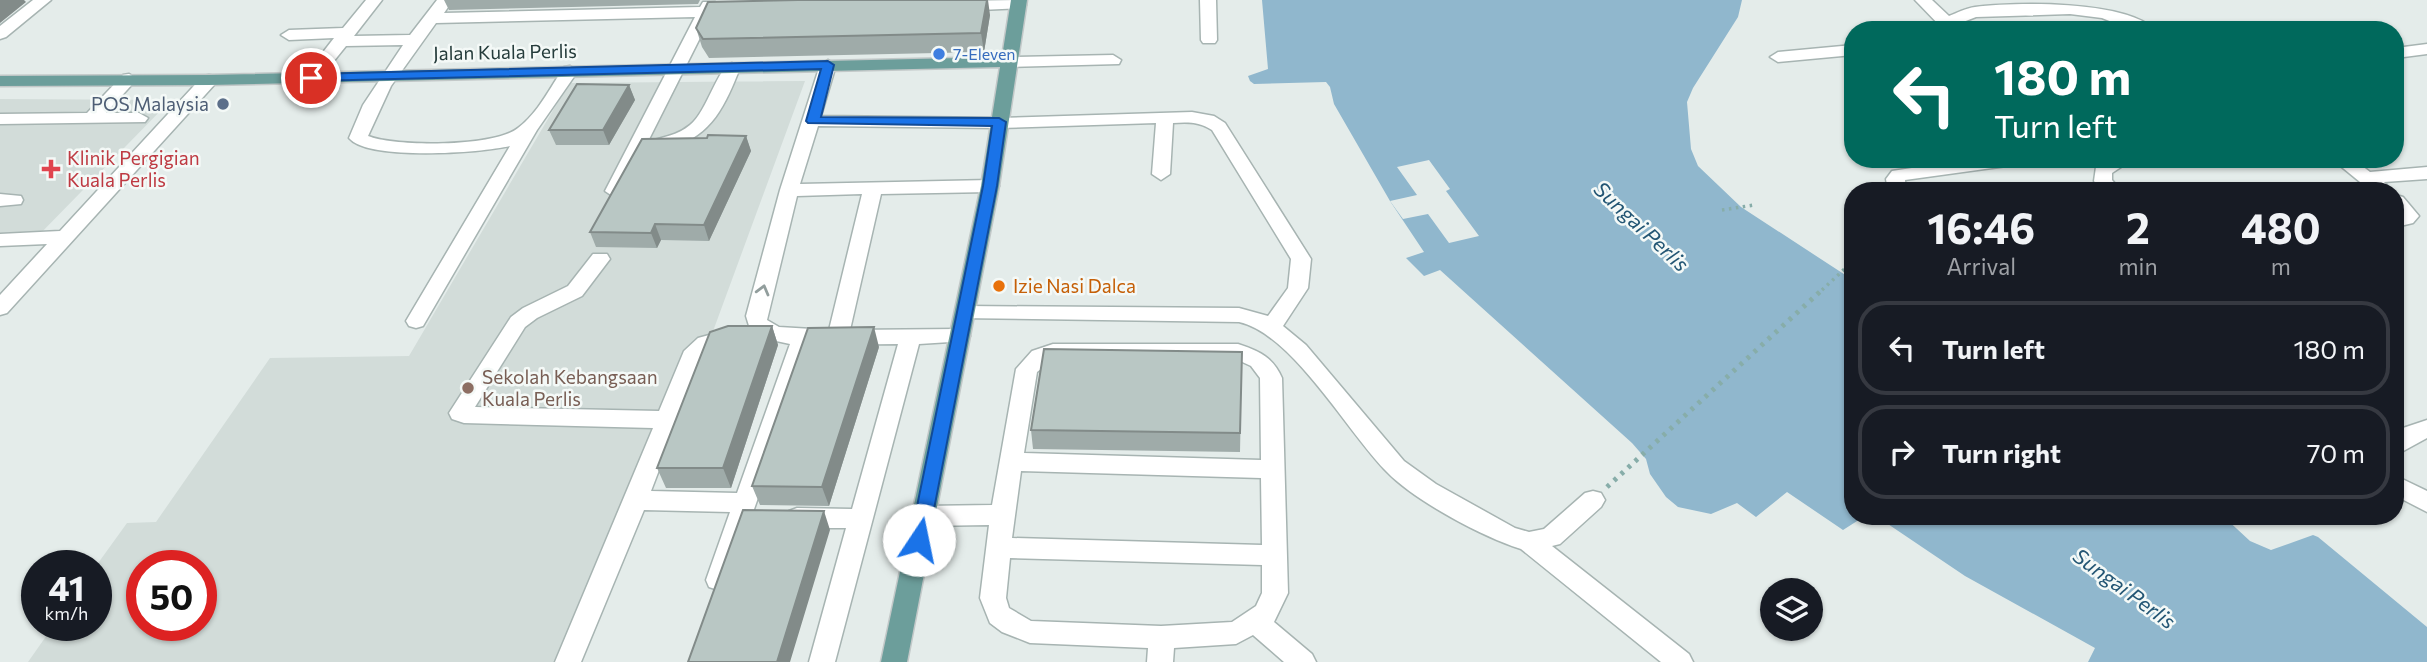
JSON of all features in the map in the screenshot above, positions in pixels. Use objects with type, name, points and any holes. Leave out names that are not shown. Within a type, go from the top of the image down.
[{"type":"main road","points":[[894,662],[990,186],[1011,62],[1018,2]]},
{"type":"main road","name":"Jalan Kuala Perlis","points":[[0,81],[209,80],[1011,62]]},
{"type":"street","points":[[0,34],[43,0]]},
{"type":"street","points":[[311,78],[374,0]]},
{"type":"street","points":[[445,0],[391,76],[363,122],[358,138],[363,143],[391,146],[492,145],[516,138],[531,125]]},
{"type":"street","points":[[1208,0],[1209,40]]},
{"type":"street","points":[[1923,0],[1945,21]]},
{"type":"street","points":[[936,7],[1018,2]]},
{"type":"street","points":[[432,18],[708,6],[746,11]]},
{"type":"street","points":[[607,204],[708,6]]},
{"type":"street","points":[[1959,21],[1974,12],[2070,9],[2105,14],[2123,21]]},
{"type":"street","points":[[289,35],[417,40]]},
{"type":"street","points":[[2404,52],[2427,49]]},
{"type":"street","points":[[1777,57],[1844,51]]},
{"type":"street","points":[[1011,62],[1113,60]]},
{"type":"street","points":[[764,330],[757,324],[756,316],[789,190],[813,121],[828,65]]},
{"type":"street","points":[[636,148],[676,142],[699,130],[716,104],[732,68]]},
{"type":"street","points":[[416,321],[531,125],[570,71]]},
{"type":"street","points":[[91,119],[129,79]]},
{"type":"street","points":[[0,308],[209,80]]},
{"type":"street","points":[[0,119],[139,118]]},
{"type":"street","points":[[1161,174],[1165,118]]},
{"type":"street","points":[[813,121],[999,122],[1199,118],[1219,127],[1301,259],[1303,276],[1298,289],[1270,327]]},
{"type":"street","points":[[1896,182],[1899,175],[1949,168]]},
{"type":"street","points":[[2105,182],[2103,172],[2109,168]]},
{"type":"street","points":[[2353,168],[2371,182]]},
{"type":"street","points":[[2366,178],[2427,173]]},
{"type":"street","points":[[789,190],[990,186]]},
{"type":"street","points":[[838,337],[873,188]]},
{"type":"street","points":[[0,240],[65,237]]},
{"type":"street","points":[[600,259],[575,291],[530,313],[518,322],[460,412],[464,415],[667,420]]},
{"type":"street","points":[[965,313],[1161,313],[1240,315],[1257,319],[1298,350],[1396,467],[1464,513],[1507,536],[1529,541],[1551,537],[1593,500]]},
{"type":"street","points":[[1160,352],[1161,313]]},
{"type":"street","points":[[568,662],[636,500],[692,356],[698,349],[713,339],[764,330],[803,338],[959,336]]},
{"type":"street","points":[[822,662],[911,335]]},
{"type":"street","points":[[713,596],[803,338]]},
{"type":"street","points":[[1052,352],[1160,352],[1238,352],[1260,360],[1271,379],[1275,593],[1270,605],[1256,622],[1236,634],[1160,650],[1030,632],[1011,624],[999,615],[993,598],[1002,515],[1027,369],[1034,360],[1052,352]]},
{"type":"street","points":[[2404,440],[2411,434],[2427,429]]},
{"type":"street","points":[[1013,462],[1274,469]]},
{"type":"street","points":[[2404,490],[2427,503]]},
{"type":"street","points":[[636,500],[743,510],[774,518],[862,519]]},
{"type":"street","points":[[924,516],[1002,515]]},
{"type":"street","points":[[1529,541],[1680,662]]},
{"type":"street","points":[[998,548],[1275,555]]},
{"type":"street","points":[[1256,622],[1303,662]]},
{"type":"path","points":[[1721,211],[1754,205]]},
{"type":"path","points":[[1593,500],[1844,269]]},
{"type":"shaded area","name":"Sekolah Kebangsaan Kuala Perlis","points":[[805,81],[705,353],[554,662],[28,662],[43,641],[112,641],[112,550],[108,550],[127,523],[156,522],[270,358],[409,356],[569,83]]},
{"type":"shaded area","name":"Klinik Pergigian Kuala Perlis","points":[[0,99],[171,100],[35,239],[0,239]]},
{"type":"water","name":"Sungai Perlis","points":[[1262,0],[1742,0],[1738,17],[1687,102],[1691,149],[1698,166],[1741,207],[1844,274],[1844,525],[1851,525],[1843,530],[1787,492],[1756,517],[1737,503],[1711,514],[1678,507],[1666,497],[1650,474],[1646,459],[1632,443],[1440,270],[1424,276],[1406,258],[1424,252],[1390,201],[1334,104],[1326,82],[1254,84],[1250,81],[1248,76],[1268,69]]},
{"type":"water","name":"Sungai Perlis","points":[[1889,525],[2233,525],[2250,541],[2271,550],[2313,535],[2427,627],[2427,662],[2088,662],[2095,648],[1965,576]]},
{"type":"pier","points":[[1429,160],[1450,189],[1446,191],[1479,236],[1449,243],[1428,214],[1403,219],[1390,201],[1417,195],[1397,167]]},
{"type":"building","points":[[987,0],[981,33],[703,39],[696,28],[708,2]]},
{"type":"building","points":[[577,84],[629,85],[603,130],[549,130]]},
{"type":"building","points":[[708,135],[746,136],[704,225],[655,224],[651,233],[590,232],[642,139],[707,138]]},
{"type":"building","points":[[728,326],[772,326],[723,468],[657,468],[710,332]]},
{"type":"building","points":[[874,327],[822,487],[752,486],[808,328]]},
{"type":"building","points":[[1044,349],[1242,352],[1240,433],[1031,430]]},
{"type":"building","points":[[743,510],[824,511],[777,662],[688,662]]},
{"type":"place","name":"7-Eleven","points":[[939,54]]},
{"type":"place","name":"POS Malaysia","points":[[223,104]]},
{"type":"place","name":"Klinik Pergigian Kuala Perlis","points":[[51,169]]},
{"type":"place","name":"Izie Nasi Dalca","points":[[999,286]]},
{"type":"place","name":"Sekolah Kebangsaan Kuala Perlis","points":[[468,388]]},
{"type":"route","points":[[311,78],[828,65],[813,121],[999,122],[990,186],[919,540]]}]
